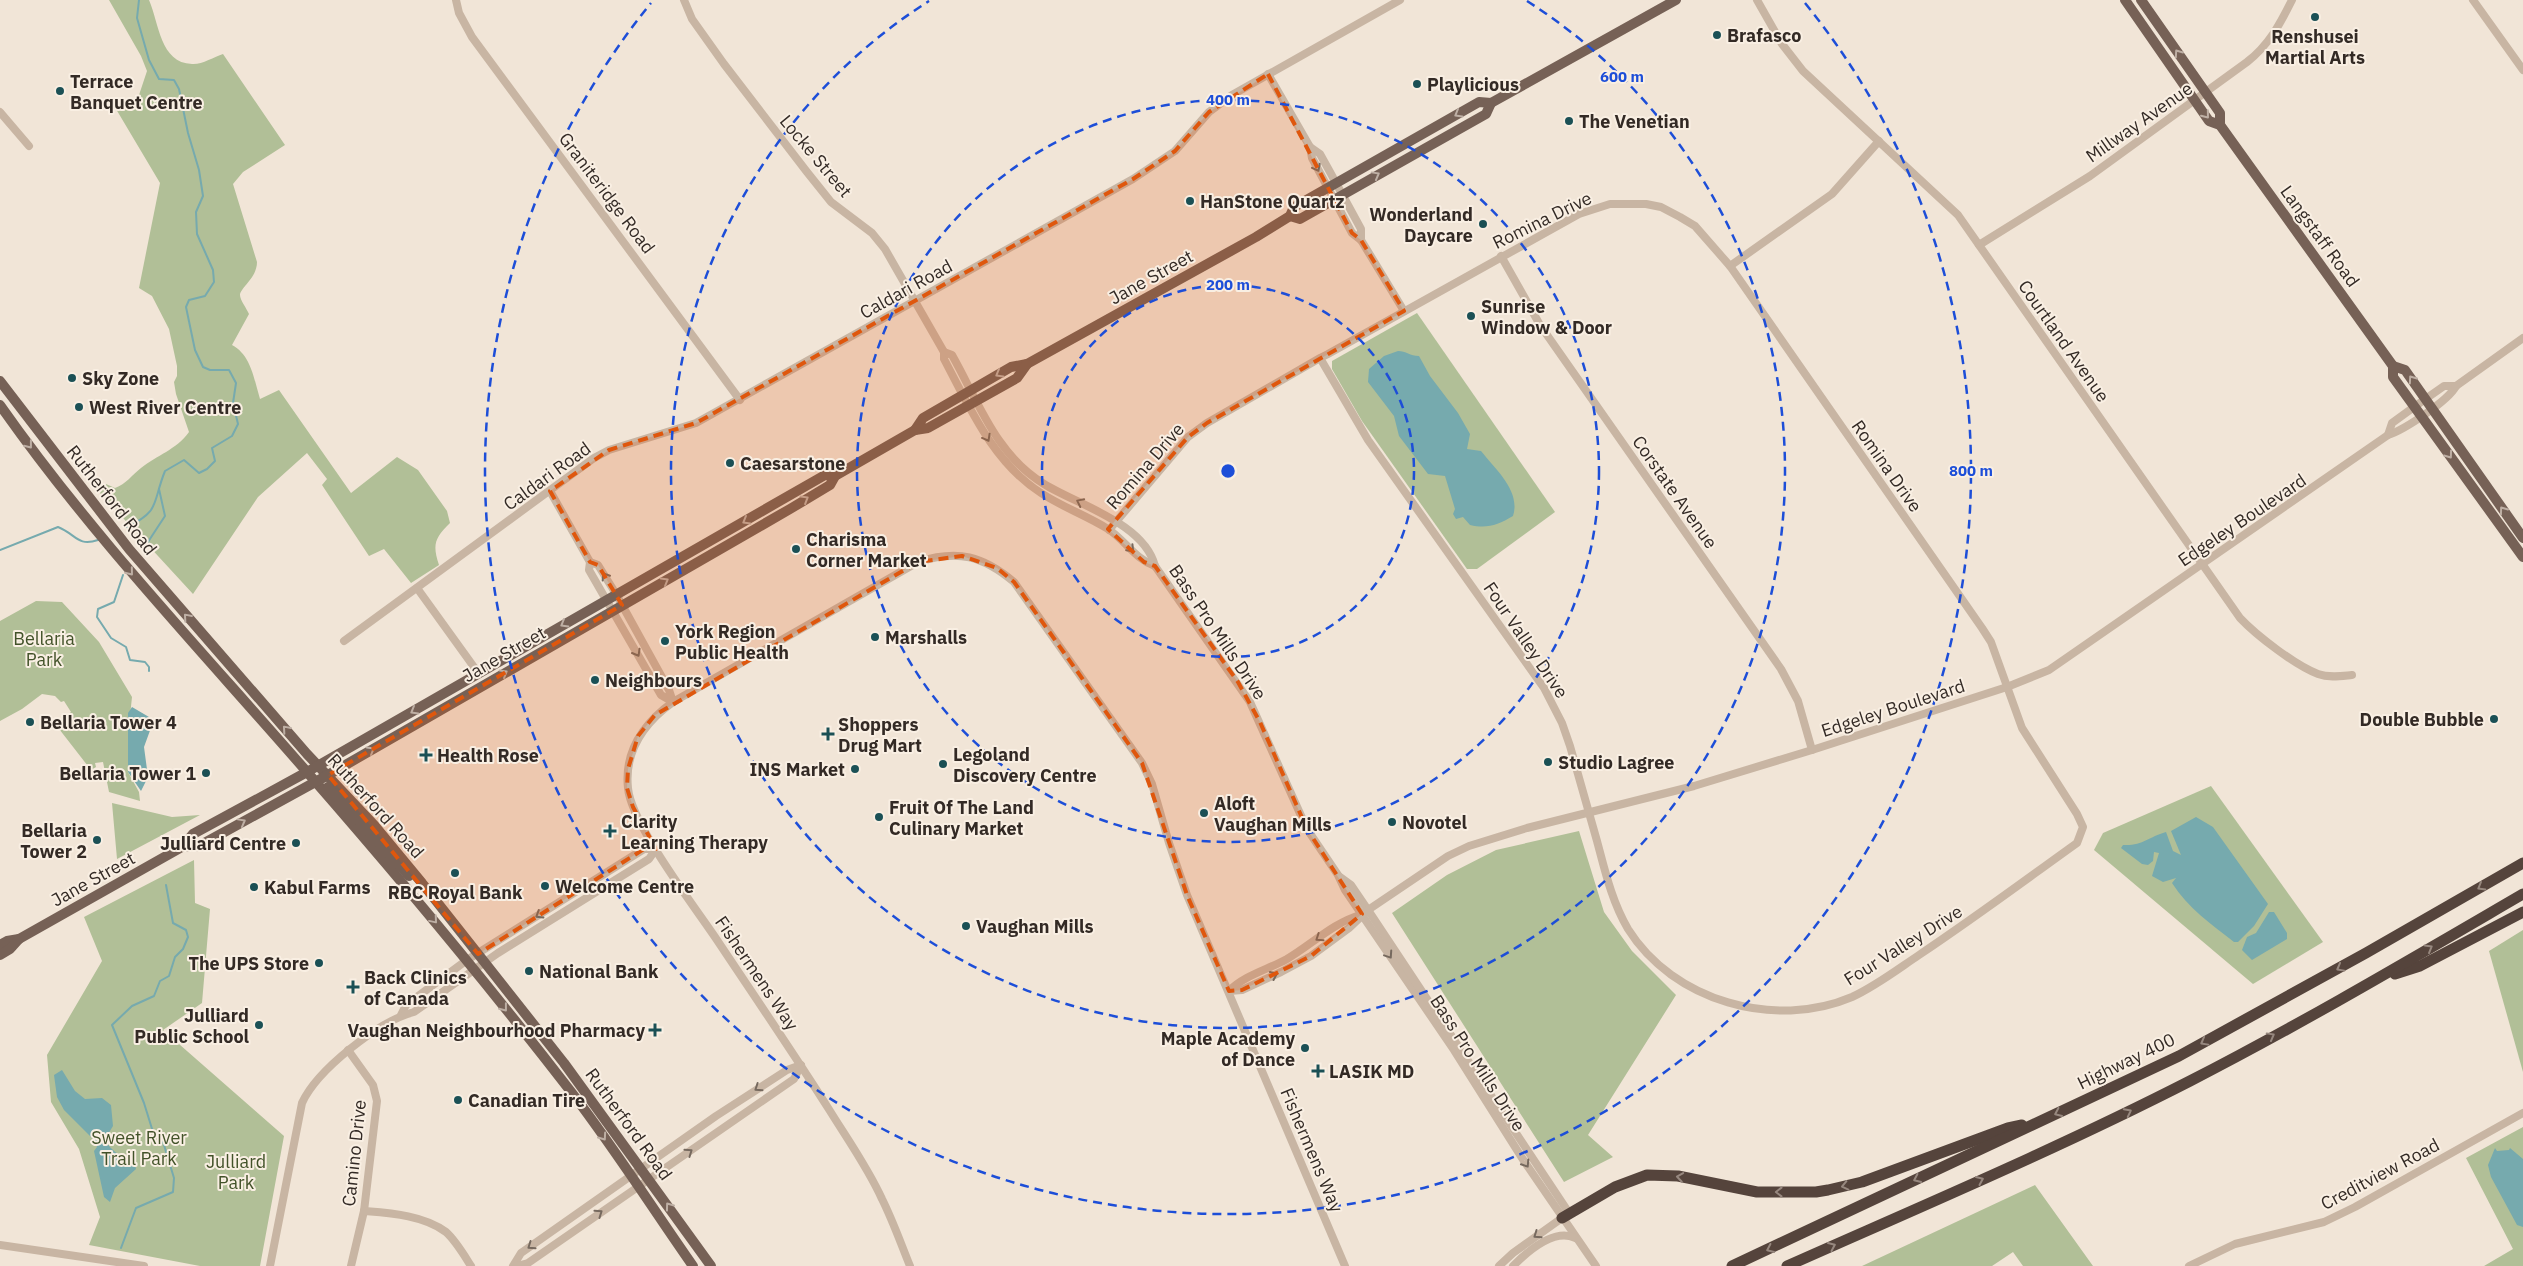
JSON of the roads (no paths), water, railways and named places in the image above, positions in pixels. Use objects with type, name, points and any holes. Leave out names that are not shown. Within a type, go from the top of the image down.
[{"type":"highway","name":"Highway 400","points":[[1732,1266],[2179,1056],[2366,953],[2523,863]]},
{"type":"highway","points":[[1787,1266],[2120,1116],[2192,1080],[2372,981],[2523,894]]},
{"type":"highway","points":[[2372,981],[2420,966],[2523,912]]},
{"type":"highway","points":[[1566,1215],[1636,1178],[1659,1174],[1756,1192],[1816,1192],[1828,1190],[1862,1182],[2008,1128],[2041,1121]]},
{"type":"main road","name":"Jane Street","points":[[915,430],[923,418],[1011,367],[1027,364],[1290,216],[1294,207],[1332,185],[1479,102],[1491,103],[1676,0]]},
{"type":"main road","name":"Langstaff Road","points":[[2125,0],[2209,121],[2220,125],[2393,366],[2393,377],[2523,557]]},
{"type":"main road","name":"Langstaff Road","points":[[2141,0],[2220,113],[2220,125]]},
{"type":"main road","name":"Jane Street","points":[[1290,216],[1300,218],[1486,114],[1491,103]]},
{"type":"main road","name":"Jane Street","points":[[182,847],[200,846],[322,779],[822,490],[830,485],[835,476],[915,430],[928,428],[1017,378],[1027,364]]},
{"type":"main road","name":"Langstaff Road","points":[[2393,366],[2405,370],[2523,538]]},
{"type":"main road","name":"Rutherford Road","points":[[0,381],[129,549],[319,766],[322,779],[574,1096],[693,1266]]},
{"type":"main road","name":"Rutherford Road","points":[[0,406],[147,593],[307,772],[322,779],[374,825],[564,1063],[650,1180],[710,1266]]},
{"type":"main road","name":"Jane Street","points":[[0,955],[10,949],[19,939],[182,847],[194,834],[319,766],[825,475],[835,476]]},
{"type":"main road","name":"Jane Street","points":[[0,945],[19,939]]},
{"type":"street","name":"Graniteridge Road","points":[[456,0],[459,12],[472,37],[740,400]]},
{"type":"street","name":"Locke Street","points":[[684,0],[692,19],[724,64],[831,202],[872,233],[885,250],[944,352],[952,355],[973,403]]},
{"type":"street","name":"Caldari Road","points":[[344,641],[594,458],[609,450],[696,423],[916,301],[1083,205],[1133,179],[1175,152],[1209,112],[1268,74],[1400,0]]},
{"type":"street","name":"Courtland Avenue","points":[[1758,0],[1782,44],[1796,64],[1958,215],[2240,618],[2275,648],[2317,674],[2330,676],[2352,675]]},
{"type":"street","name":"Millway Avenue","points":[[1980,245],[2090,176],[2194,100],[2206,94],[2258,54],[2279,27],[2292,0]]},
{"type":"street","points":[[2473,0],[2523,70]]},
{"type":"street","points":[[1268,74],[1310,147],[1320,154],[1352,233],[1361,240],[1404,311]]},
{"type":"street","points":[[0,112],[29,146]]},
{"type":"street","points":[[1730,266],[1832,194],[1879,141]]},
{"type":"street","name":"Romina Drive","points":[[1109,530],[1188,437],[1207,423],[1501,256],[1594,208],[1610,204],[1646,204],[1661,207],[1695,226],[1730,266],[1982,628],[1991,642],[2007,687]]},
{"type":"street","name":"Corstate Avenue","points":[[1501,256],[1540,325],[1781,669],[1798,701],[1812,750]]},
{"type":"street","name":"Edgeley Boulevard","points":[[2417,411],[2432,408],[2452,394],[2456,386],[2523,338]]},
{"type":"street","name":"Four Valley Drive","points":[[1320,358],[1368,440],[1544,688],[1568,739],[1611,895],[1628,929],[1646,954],[1700,993],[1719,1001],[1743,1007],[1791,1009],[1820,1007],[1852,996],[1892,973],[1964,925],[2077,844],[2083,827],[2077,814],[2022,728],[2007,687]]},
{"type":"street","name":"Edgeley Boulevard","points":[[1229,991],[1238,981],[1286,960],[1347,919],[1365,912],[1448,856],[1470,846],[1491,838],[1694,786],[2007,687],[2050,670],[2388,435],[2399,432],[2426,399],[2444,386],[2456,386]]},
{"type":"street","name":"Bass Pro Mills Drive","points":[[973,403],[999,443],[1023,469],[1044,485],[1116,522],[1152,555],[1155,566],[1250,702],[1302,821],[1338,875],[1345,890],[1365,912],[1566,1215],[1576,1238],[1596,1266]]},
{"type":"street","name":"Bass Pro Mills Drive","points":[[973,403],[991,445],[1020,477],[1042,494],[1109,530],[1144,562],[1155,566]]},
{"type":"street","points":[[550,491],[590,562],[590,570],[612,611],[661,695],[673,702]]},
{"type":"street","name":"Fishermens Way","points":[[910,1266],[868,1171],[656,849],[633,807],[628,788],[628,769],[638,736],[655,715],[673,702],[918,562],[944,556],[962,556],[980,559],[996,568],[1014,582],[1142,763],[1152,784],[1168,843],[1187,896],[1345,1266]]},
{"type":"street","points":[[590,562],[598,565],[616,594],[670,691],[673,702]]},
{"type":"street","points":[[417,588],[479,674]]},
{"type":"street","points":[[401,1015],[406,1005],[467,960],[644,849],[656,849]]},
{"type":"street","points":[[270,1266],[302,1103],[307,1092],[323,1074],[348,1050],[401,1015],[414,1012],[474,969],[649,859],[656,849]]},
{"type":"street","name":"Camino Drive","points":[[348,1050],[374,1085],[377,1101],[364,1211],[350,1266]]},
{"type":"street","points":[[513,1266],[521,1252],[716,1116],[787,1070],[800,1065]]},
{"type":"street","points":[[518,1266],[528,1263],[794,1079],[800,1065]]},
{"type":"street","name":"Creditview Road","points":[[2189,1266],[2235,1244],[2324,1222],[2355,1207],[2523,1113]]},
{"type":"street","points":[[364,1211],[398,1215],[434,1226],[445,1232],[472,1266]]},
{"type":"street","points":[[1499,1266],[1513,1253],[1566,1215]]},
{"type":"street","points":[[1513,1266],[1551,1238],[1566,1234],[1576,1238]]},
{"type":"street","points":[[0,1245],[144,1266]]},
{"type":"water","points":[[1398,351],[1419,356],[1430,376],[1458,413],[1470,434],[1467,449],[1481,451],[1506,481],[1515,507],[1513,516],[1497,524],[1487,526],[1470,525],[1463,517],[1456,519],[1453,514],[1455,509],[1445,476],[1428,474],[1399,436],[1394,416],[1368,382],[1369,369],[1384,356]]},
{"type":"water","points":[[132,707],[149,717],[152,725],[144,747],[148,777],[141,791],[128,772],[128,713]]},
{"type":"water","points":[[2196,817],[2213,827],[2268,904],[2254,926],[2238,942],[2234,942],[2208,922],[2185,900],[2172,883],[2176,878],[2163,882],[2152,876],[2159,853],[2154,852],[2153,861],[2148,865],[2142,864],[2121,848],[2123,845],[2141,843],[2166,832],[2173,851],[2181,855],[2171,831]]},
{"type":"water","points":[[2269,912],[2274,912],[2287,933],[2287,939],[2252,960],[2242,950],[2247,937],[2256,933]]},
{"type":"water","points":[[62,1070],[75,1091],[85,1099],[102,1098],[111,1105],[113,1126],[105,1139],[115,1152],[130,1159],[135,1165],[136,1169],[115,1188],[110,1202],[104,1197],[94,1151],[97,1147],[95,1141],[64,1110],[57,1097],[54,1075]]},
{"type":"water","points":[[2495,1148],[2497,1151],[2509,1150],[2510,1148],[2523,1159],[2523,1227],[2517,1225],[2491,1177],[2488,1165]]},
{"type":"waterway","points":[[127,527],[151,511],[165,471],[184,460],[199,473],[207,469],[215,461],[212,448],[232,436],[238,424],[233,403],[236,383],[229,370],[210,370],[203,367],[195,350],[186,307],[189,300],[205,296],[214,282],[213,270],[197,234],[196,212],[203,196],[199,170],[188,133],[179,89],[174,80],[159,79],[149,60],[137,18],[139,0]]},
{"type":"waterway","points":[[144,548],[165,516],[159,489]]},
{"type":"waterway","points":[[0,550],[58,527],[81,541],[91,542],[98,540]]},
{"type":"waterway","points":[[123,575],[114,602],[98,609],[97,617],[111,638],[126,647],[130,660],[145,662],[149,667],[149,671]]},
{"type":"waterway","points":[[121,1248],[136,1208],[173,1192],[174,1178],[164,1145],[161,1137],[153,1132],[144,1103],[112,1025],[132,1006],[154,996],[160,981],[169,976],[175,957],[183,949],[188,937],[186,930],[173,923],[166,885]]},
{"type":"place","name":"Renshusei Martial Arts","points":[[2315,17]]},
{"type":"place","name":"Brafasco","points":[[1717,35]]},
{"type":"place","name":"Playlicious","points":[[1417,84]]},
{"type":"place","name":"Terrace Banquet Centre","points":[[60,91]]},
{"type":"place","name":"The Venetian","points":[[1569,121]]},
{"type":"place","name":"HanStone Quartz","points":[[1190,201]]},
{"type":"place","name":"Wonderland Daycare","points":[[1483,224]]},
{"type":"place","name":"Sunrise Window & Door","points":[[1471,316]]},
{"type":"place","name":"Sky Zone","points":[[72,378]]},
{"type":"place","name":"West River Centre","points":[[79,407]]},
{"type":"place","name":"Caesarstone","points":[[730,463]]},
{"type":"place","name":"Charisma Corner Market","points":[[796,549]]},
{"type":"place","name":"Marshalls","points":[[875,637]]},
{"type":"place","name":"York Region Public Health","points":[[665,641]]},
{"type":"place","name":"Neighbours","points":[[595,680]]},
{"type":"place","name":"Double Bubble","points":[[2494,719]]},
{"type":"place","name":"Bellaria Tower 4","points":[[30,722]]},
{"type":"place","name":"Shoppers Drug Mart","points":[[828,734]]},
{"type":"place","name":"Health Rose","points":[[426,755]]},
{"type":"place","name":"Studio Lagree","points":[[1548,762]]},
{"type":"place","name":"Legoland Discovery Centre","points":[[943,764]]},
{"type":"place","name":"INS Market","points":[[855,769]]},
{"type":"place","name":"Bellaria Tower 1","points":[[206,773]]},
{"type":"place","name":"Aloft Vaughan Mills","points":[[1204,813]]},
{"type":"place","name":"Fruit Of The Land Culinary Market","points":[[879,817]]},
{"type":"place","name":"Novotel","points":[[1392,822]]},
{"type":"place","name":"Clarity Learning Therapy","points":[[610,831]]},
{"type":"place","name":"Bellaria Tower 2","points":[[97,840]]},
{"type":"place","name":"Julliard Centre","points":[[296,843]]},
{"type":"place","name":"RBC Royal Bank","points":[[455,873]]},
{"type":"place","name":"Welcome Centre","points":[[545,886]]},
{"type":"place","name":"Kabul Farms","points":[[254,887]]},
{"type":"place","name":"Vaughan Mills","points":[[966,926]]},
{"type":"place","name":"The UPS Store","points":[[319,963]]},
{"type":"place","name":"National Bank","points":[[529,971]]},
{"type":"place","name":"Back Clinics of Canada","points":[[353,987]]},
{"type":"place","name":"Julliard Public School","points":[[259,1025]]},
{"type":"place","name":"Vaughan Neighbourhood Pharmacy","points":[[655,1030]]},
{"type":"place","name":"Maple Academy of Dance","points":[[1305,1048]]},
{"type":"place","name":"LASIK MD","points":[[1318,1071]]},
{"type":"place","name":"Canadian Tire","points":[[458,1100]]},
{"type":"park label","name":"Bellaria Park","points":[[44,648]]},
{"type":"park label","name":"Sweet River Trail Park","points":[[139,1147]]},
{"type":"park label","name":"Julliard Park","points":[[236,1171]]}]
